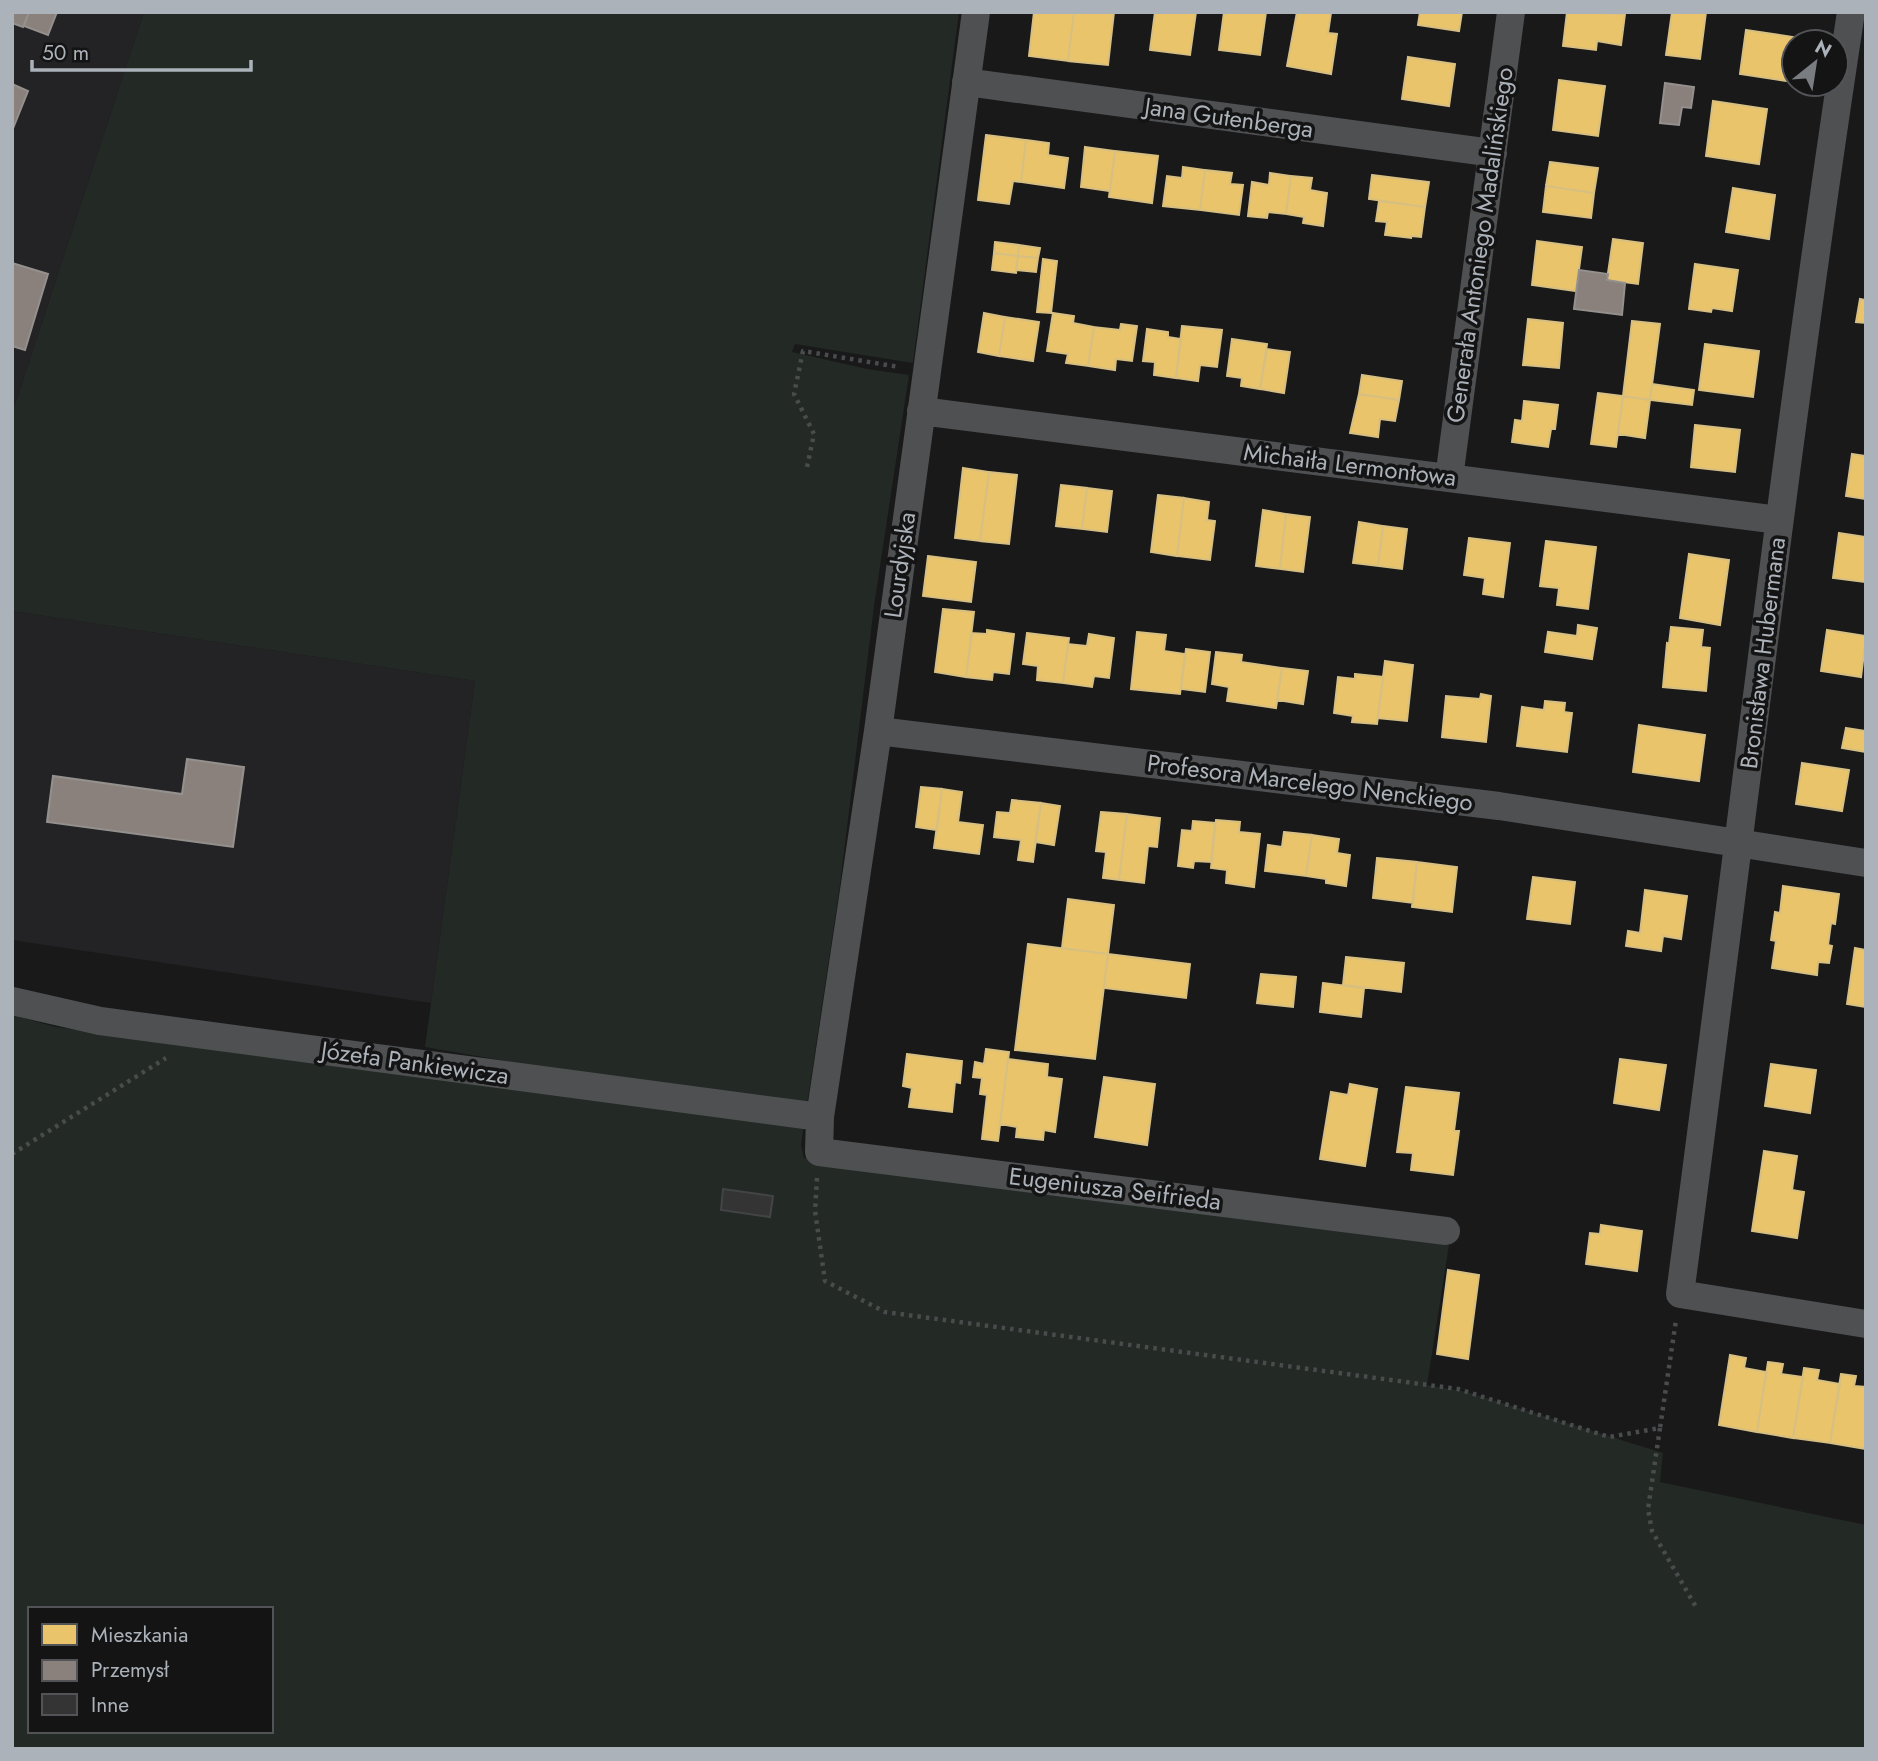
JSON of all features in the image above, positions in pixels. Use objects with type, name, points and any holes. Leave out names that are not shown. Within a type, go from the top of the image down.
[{"type":"street","name":"Lourdyjska","points":[[820,1117],[878,731],[976,12]]},
{"type":"street","name":"Generała Antoniego Madalińskiego","points":[[1449,478],[1511,12]]},
{"type":"street","name":"Bronisława Hubermana","points":[[1851,12],[1779,520],[1740,843],[1680,1294],[1866,1324]]},
{"type":"street","name":"Jana Gutenberga","points":[[966,82],[1493,153]]},
{"type":"street","name":"Michaiła Lermontowa","points":[[921,411],[1779,520]]},
{"type":"street","name":"Profesora Marcelego Nenckiego","points":[[878,731],[1499,806],[1866,863]]},
{"type":"street","name":"Józefa Pankiewicza","points":[[12,1001],[100,1021],[820,1117]]},
{"type":"street","points":[[819,1152],[820,1117]]},
{"type":"street","name":"Eugeniusza Seifrieda","points":[[819,1152],[1446,1231]]},
{"type":"path","points":[[807,467],[814,434],[794,394],[803,351],[873,365],[926,370]]},
{"type":"path","points":[[12,1154],[203,1035]]},
{"type":"path","points":[[819,1152],[815,1211],[825,1280],[885,1312],[1458,1389],[1609,1437],[1660,1428]]},
{"type":"path","points":[[1671,1352],[1648,1509],[1652,1531],[1696,1607]]},
{"type":"shaded area","points":[[12,12],[144,12],[12,414]]},
{"type":"shaded area","points":[[144,12],[959,12],[913,363],[795,344],[792,352],[867,369],[909,375],[874,606],[840,885],[801,1145],[804,1158],[1449,1245],[1427,1385],[1467,1392],[1663,1453],[1660,1482],[1866,1525],[1866,1749],[12,1749],[12,1015],[56,1027],[206,1048],[512,1062],[425,1047],[475,681],[12,611],[12,414]]},
{"type":"shaded area","points":[[12,611],[475,681],[431,1003],[12,940]]},
{"type":"building: Mieszkania","points":[[1034,12],[1074,12],[1068,61],[1029,56]]},
{"type":"building: Mieszkania","points":[[1074,12],[1114,12],[1108,65],[1068,61]]},
{"type":"building: Mieszkania","points":[[1155,12],[1196,12],[1190,55],[1150,50]]},
{"type":"building: Mieszkania","points":[[1224,12],[1266,12],[1260,55],[1219,50]]},
{"type":"building: Mieszkania","points":[[1297,12],[1331,13],[1328,33],[1337,34],[1331,74],[1287,66]]},
{"type":"building: Mieszkania","points":[[1420,12],[1462,12],[1459,31],[1418,25]]},
{"type":"building: Mieszkania","points":[[1567,12],[1625,14],[1621,45],[1597,41],[1596,50],[1563,46]]},
{"type":"building: Mieszkania","points":[[1672,12],[1706,12],[1700,59],[1666,55]]},
{"type":"building: Mieszkania","points":[[1746,30],[1780,35],[1780,80],[1740,74]]},
{"type":"building: Mieszkania","points":[[1408,57],[1455,64],[1449,106],[1402,99]]},
{"type":"building: Mieszkania","points":[[1559,80],[1605,86],[1598,136],[1553,130]]},
{"type":"building: Mieszkania","points":[[1713,101],[1767,109],[1759,164],[1706,156]]},
{"type":"building: Mieszkania","points":[[986,135],[1026,140],[1021,182],[1013,181],[1009,204],[978,200]]},
{"type":"building: Mieszkania","points":[[1026,140],[1049,143],[1048,155],[1068,158],[1064,188],[1021,182]]},
{"type":"building: Mieszkania","points":[[1085,147],[1115,151],[1110,191],[1081,187]]},
{"type":"building: Mieszkania","points":[[1115,151],[1158,156],[1152,203],[1109,197]]},
{"type":"building: Mieszkania","points":[[1550,162],[1598,168],[1594,193],[1546,186]]},
{"type":"building: Mieszkania","points":[[1183,167],[1205,170],[1200,210],[1163,206],[1167,176],[1182,178]]},
{"type":"building: Mieszkania","points":[[1205,170],[1232,173],[1230,184],[1243,185],[1239,215],[1200,210]]},
{"type":"building: Mieszkania","points":[[1270,173],[1291,176],[1286,214],[1268,212],[1267,218],[1248,216],[1252,182],[1269,185]]},
{"type":"building: Mieszkania","points":[[1372,175],[1429,182],[1425,207],[1369,199]]},
{"type":"building: Mieszkania","points":[[1291,176],[1312,178],[1310,190],[1327,193],[1323,226],[1303,223],[1304,217],[1286,214]]},
{"type":"building: Mieszkania","points":[[1546,186],[1594,193],[1591,218],[1543,212]]},
{"type":"building: Mieszkania","points":[[1733,188],[1775,195],[1769,239],[1726,232]]},
{"type":"building: Mieszkania","points":[[1379,201],[1425,207],[1421,237],[1385,235],[1387,222],[1376,221]]},
{"type":"building: Mieszkania","points":[[1613,239],[1643,243],[1638,284],[1607,280]]},
{"type":"building: Mieszkania","points":[[1537,241],[1582,247],[1576,291],[1532,285]]},
{"type":"building: Mieszkania","points":[[995,242],[1019,245],[1018,256],[994,253]]},
{"type":"building: Mieszkania","points":[[1019,245],[1040,248],[1038,258],[1018,256]]},
{"type":"building: Mieszkania","points":[[994,253],[1018,256],[1016,273],[992,270]]},
{"type":"building: Mieszkania","points":[[1018,256],[1038,258],[1036,272],[1016,270]]},
{"type":"building: Mieszkania","points":[[1043,259],[1057,261],[1051,313],[1037,312]]},
{"type":"building: Mieszkania","points":[[1695,264],[1738,270],[1732,311],[1689,309]]},
{"type":"building: Mieszkania","points":[[1860,299],[1866,300],[1866,323],[1856,322]]},
{"type":"building: Mieszkania","points":[[984,313],[1005,317],[999,356],[978,352]]},
{"type":"building: Mieszkania","points":[[1053,313],[1074,316],[1073,323],[1094,327],[1088,366],[1066,363],[1068,354],[1047,351]]},
{"type":"building: Mieszkania","points":[[1005,317],[1039,322],[1033,361],[999,356]]},
{"type":"building: Mieszkania","points":[[1528,319],[1563,323],[1559,368],[1523,365]]},
{"type":"building: Mieszkania","points":[[1632,321],[1660,324],[1650,400],[1623,396]]},
{"type":"building: Mieszkania","points":[[1121,324],[1137,326],[1132,361],[1116,359],[1115,370],[1088,366],[1094,327],[1120,330]]},
{"type":"building: Mieszkania","points":[[1182,326],[1222,330],[1217,367],[1200,365],[1198,381],[1176,378]]},
{"type":"building: Mieszkania","points":[[1147,329],[1168,332],[1168,337],[1181,339],[1176,378],[1154,375],[1155,362],[1143,361]]},
{"type":"building: Mieszkania","points":[[1232,339],[1267,344],[1260,389],[1241,386],[1242,378],[1227,376]]},
{"type":"building: Mieszkania","points":[[1705,344],[1759,351],[1753,397],[1699,390]]},
{"type":"building: Mieszkania","points":[[1267,349],[1290,352],[1284,393],[1260,389]]},
{"type":"building: Mieszkania","points":[[1362,375],[1402,381],[1399,400],[1359,394]]},
{"type":"building: Mieszkania","points":[[1652,384],[1694,390],[1692,405],[1650,400]]},
{"type":"building: Mieszkania","points":[[1598,393],[1623,396],[1616,447],[1591,444]]},
{"type":"building: Mieszkania","points":[[1359,394],[1399,400],[1395,421],[1380,419],[1378,437],[1350,433]]},
{"type":"building: Mieszkania","points":[[1623,396],[1650,400],[1645,438],[1618,434]]},
{"type":"building: Mieszkania","points":[[1524,401],[1558,405],[1555,429],[1551,429],[1548,447],[1512,442],[1515,420],[1522,421]]},
{"type":"building: Mieszkania","points":[[1695,425],[1740,430],[1735,472],[1691,467]]},
{"type":"building: Mieszkania","points":[[1852,454],[1866,456],[1866,499],[1846,496]]},
{"type":"building: Mieszkania","points":[[963,468],[989,472],[980,541],[955,538]]},
{"type":"building: Mieszkania","points":[[989,472],[1017,475],[1009,544],[980,541]]},
{"type":"building: Mieszkania","points":[[1061,485],[1087,488],[1082,529],[1056,526]]},
{"type":"building: Mieszkania","points":[[1087,488],[1112,491],[1107,532],[1082,529]]},
{"type":"building: Mieszkania","points":[[1158,495],[1184,498],[1177,556],[1151,552]]},
{"type":"building: Mieszkania","points":[[1184,498],[1209,502],[1207,520],[1215,521],[1210,560],[1177,556]]},
{"type":"building: Mieszkania","points":[[1263,510],[1286,514],[1280,569],[1256,566]]},
{"type":"building: Mieszkania","points":[[1286,514],[1310,517],[1303,572],[1280,569]]},
{"type":"building: Mieszkania","points":[[1359,522],[1383,526],[1378,566],[1353,563]]},
{"type":"building: Mieszkania","points":[[1383,526],[1407,529],[1402,569],[1378,566]]},
{"type":"building: Mieszkania","points":[[1839,533],[1866,537],[1866,582],[1833,578]]},
{"type":"building: Mieszkania","points":[[1469,538],[1510,543],[1503,597],[1483,594],[1485,578],[1464,575]]},
{"type":"building: Mieszkania","points":[[1546,541],[1596,547],[1588,609],[1557,605],[1559,588],[1540,586]]},
{"type":"building: Mieszkania","points":[[1689,554],[1729,560],[1720,625],[1680,618]]},
{"type":"building: Mieszkania","points":[[928,556],[976,562],[971,602],[923,596]]},
{"type":"building: Mieszkania","points":[[943,609],[974,612],[966,677],[935,672]]},
{"type":"building: Mieszkania","points":[[1578,625],[1597,628],[1592,659],[1545,652],[1548,632],[1577,636]]},
{"type":"building: Mieszkania","points":[[1671,627],[1703,630],[1701,647],[1710,648],[1706,691],[1663,687]]},
{"type":"building: Mieszkania","points":[[987,630],[1014,634],[1009,674],[993,672],[992,680],[966,677],[972,633],[987,634]]},
{"type":"building: Mieszkania","points":[[1827,630],[1866,636],[1861,677],[1821,671]]},
{"type":"building: Mieszkania","points":[[1137,632],[1166,635],[1164,651],[1185,654],[1180,694],[1131,689]]},
{"type":"building: Mieszkania","points":[[1027,633],[1069,638],[1063,683],[1037,680],[1038,666],[1023,664]]},
{"type":"building: Mieszkania","points":[[1089,634],[1114,638],[1109,678],[1094,676],[1092,687],[1063,683],[1068,644],[1087,646]]},
{"type":"building: Mieszkania","points":[[1186,649],[1210,652],[1205,692],[1181,689]]},
{"type":"building: Mieszkania","points":[[1216,652],[1242,655],[1241,662],[1282,668],[1276,708],[1227,701],[1229,687],[1212,684]]},
{"type":"building: Mieszkania","points":[[1385,661],[1413,665],[1407,721],[1378,718]]},
{"type":"building: Mieszkania","points":[[1282,668],[1308,671],[1303,704],[1277,700]]},
{"type":"building: Mieszkania","points":[[1355,674],[1383,677],[1377,724],[1352,722],[1353,716],[1334,713],[1338,677],[1355,679]]},
{"type":"building: Mieszkania","points":[[1481,694],[1491,696],[1486,742],[1442,737],[1446,696],[1480,699]]},
{"type":"building: Mieszkania","points":[[1545,701],[1565,703],[1564,712],[1572,713],[1567,752],[1517,746],[1522,707],[1544,710]]},
{"type":"building: Mieszkania","points":[[1639,725],[1705,735],[1699,781],[1633,772]]},
{"type":"building: Mieszkania","points":[[1846,728],[1866,731],[1866,752],[1842,748]]},
{"type":"building: Mieszkania","points":[[1802,763],[1849,770],[1842,811],[1796,804]]},
{"type":"building: Mieszkania","points":[[921,787],[942,789],[937,830],[916,827]]},
{"type":"building: Mieszkania","points":[[942,789],[962,792],[958,822],[983,825],[979,854],[934,848]]},
{"type":"building: Mieszkania","points":[[1012,800],[1041,803],[1033,862],[1018,860],[1021,840],[994,837],[997,812],[1010,813]]},
{"type":"building: Mieszkania","points":[[1041,803],[1060,806],[1054,845],[1035,842]]},
{"type":"building: Mieszkania","points":[[1101,812],[1127,814],[1119,880],[1103,878],[1106,852],[1096,851]]},
{"type":"building: Mieszkania","points":[[1127,814],[1160,818],[1157,847],[1148,846],[1144,883],[1119,880]]},
{"type":"building: Mieszkania","points":[[1216,820],[1240,822],[1239,832],[1260,834],[1254,887],[1226,883],[1227,870],[1211,868]]},
{"type":"building: Mieszkania","points":[[1193,821],[1215,823],[1211,862],[1194,861],[1193,868],[1178,866],[1182,830],[1192,831]]},
{"type":"building: Mieszkania","points":[[1284,832],[1312,835],[1306,876],[1265,871],[1268,845],[1282,847]]},
{"type":"building: Mieszkania","points":[[1312,835],[1339,839],[1337,853],[1350,855],[1346,886],[1306,876]]},
{"type":"building: Mieszkania","points":[[1377,858],[1417,862],[1413,903],[1373,898]]},
{"type":"building: Mieszkania","points":[[1417,862],[1457,867],[1452,912],[1412,907]]},
{"type":"building: Mieszkania","points":[[1533,877],[1575,882],[1570,924],[1527,919]]},
{"type":"building: Mieszkania","points":[[1783,886],[1839,894],[1835,924],[1831,923],[1828,945],[1832,946],[1829,963],[1818,962],[1817,975],[1772,968],[1776,941],[1771,940],[1775,912],[1780,913]]},
{"type":"building: Mieszkania","points":[[1645,890],[1687,896],[1681,939],[1663,936],[1661,951],[1626,946],[1628,931],[1640,933]]},
{"type":"building: Mieszkania","points":[[1068,899],[1114,905],[1108,954],[1062,948]]},
{"type":"building: Mieszkania","points":[[1028,944],[1108,954],[1095,1059],[1015,1050]]},
{"type":"building: Mieszkania","points":[[1855,948],[1866,950],[1866,1007],[1847,1004]]},
{"type":"building: Mieszkania","points":[[1108,954],[1190,964],[1186,998],[1104,988]]},
{"type":"building: Mieszkania","points":[[1346,957],[1404,963],[1401,992],[1343,985]]},
{"type":"building: Mieszkania","points":[[1261,974],[1296,977],[1293,1007],[1257,1003]]},
{"type":"building: Mieszkania","points":[[1323,983],[1364,988],[1361,1017],[1320,1012]]},
{"type":"building: Mieszkania","points":[[986,1049],[1009,1052],[998,1141],[982,1139],[987,1095],[980,1094],[982,1078],[973,1077],[975,1062],[984,1064]]},
{"type":"building: Mieszkania","points":[[907,1054],[962,1061],[960,1083],[955,1082],[952,1112],[909,1107],[912,1088],[903,1086]]},
{"type":"building: Mieszkania","points":[[1008,1059],[1048,1064],[1047,1077],[1062,1079],[1055,1132],[1044,1130],[1043,1140],[1016,1137],[1017,1127],[1000,1124]]},
{"type":"building: Mieszkania","points":[[1620,1059],[1666,1065],[1659,1110],[1614,1103]]},
{"type":"building: Mieszkania","points":[[1771,1064],[1816,1070],[1810,1113],[1765,1106]]},
{"type":"building: Mieszkania","points":[[1104,1077],[1155,1084],[1147,1145],[1095,1137]]},
{"type":"building: Mieszkania","points":[[1350,1084],[1377,1089],[1365,1166],[1320,1159],[1331,1092],[1348,1095]]},
{"type":"building: Mieszkania","points":[[1406,1087],[1459,1093],[1454,1131],[1459,1131],[1453,1175],[1411,1170],[1413,1153],[1397,1152]]},
{"type":"building: Mieszkania","points":[[1764,1151],[1797,1156],[1792,1190],[1804,1192],[1797,1238],[1752,1231]]},
{"type":"building: Mieszkania","points":[[1601,1225],[1642,1231],[1637,1271],[1586,1264],[1590,1233],[1600,1234]]},
{"type":"building: Mieszkania","points":[[1448,1270],[1479,1275],[1468,1359],[1437,1354]]},
{"type":"building: Mieszkania","points":[[1730,1355],[1746,1358],[1744,1368],[1766,1372],[1757,1432],[1719,1425]]},
{"type":"building: Mieszkania","points":[[1768,1362],[1783,1364],[1781,1374],[1803,1377],[1793,1438],[1757,1432]]},
{"type":"building: Mieszkania","points":[[1804,1368],[1819,1370],[1817,1380],[1840,1384],[1830,1443],[1793,1438]]},
{"type":"building: Mieszkania","points":[[1841,1374],[1856,1376],[1854,1386],[1866,1387],[1866,1449],[1830,1443]]},
{"type":"building: Przemysł","points":[[12,12],[29,12],[23,27],[12,23]]},
{"type":"building: Przemysł","points":[[29,12],[57,12],[48,35],[24,26]]},
{"type":"building: Przemysł","points":[[1665,83],[1694,87],[1691,108],[1682,107],[1679,125],[1660,123]]},
{"type":"building: Przemysł","points":[[12,84],[28,91],[12,131]]},
{"type":"building: Przemysł","points":[[12,263],[48,274],[25,350],[12,346]]},
{"type":"building: Przemysł","points":[[1579,270],[1608,274],[1607,280],[1625,283],[1622,315],[1574,309]]},
{"type":"building: Przemysł","points":[[187,759],[244,767],[233,847],[47,822],[53,776],[182,794]]},
{"type":"building: Inne","points":[[723,1189],[773,1196],[770,1217],[721,1210]]}]
